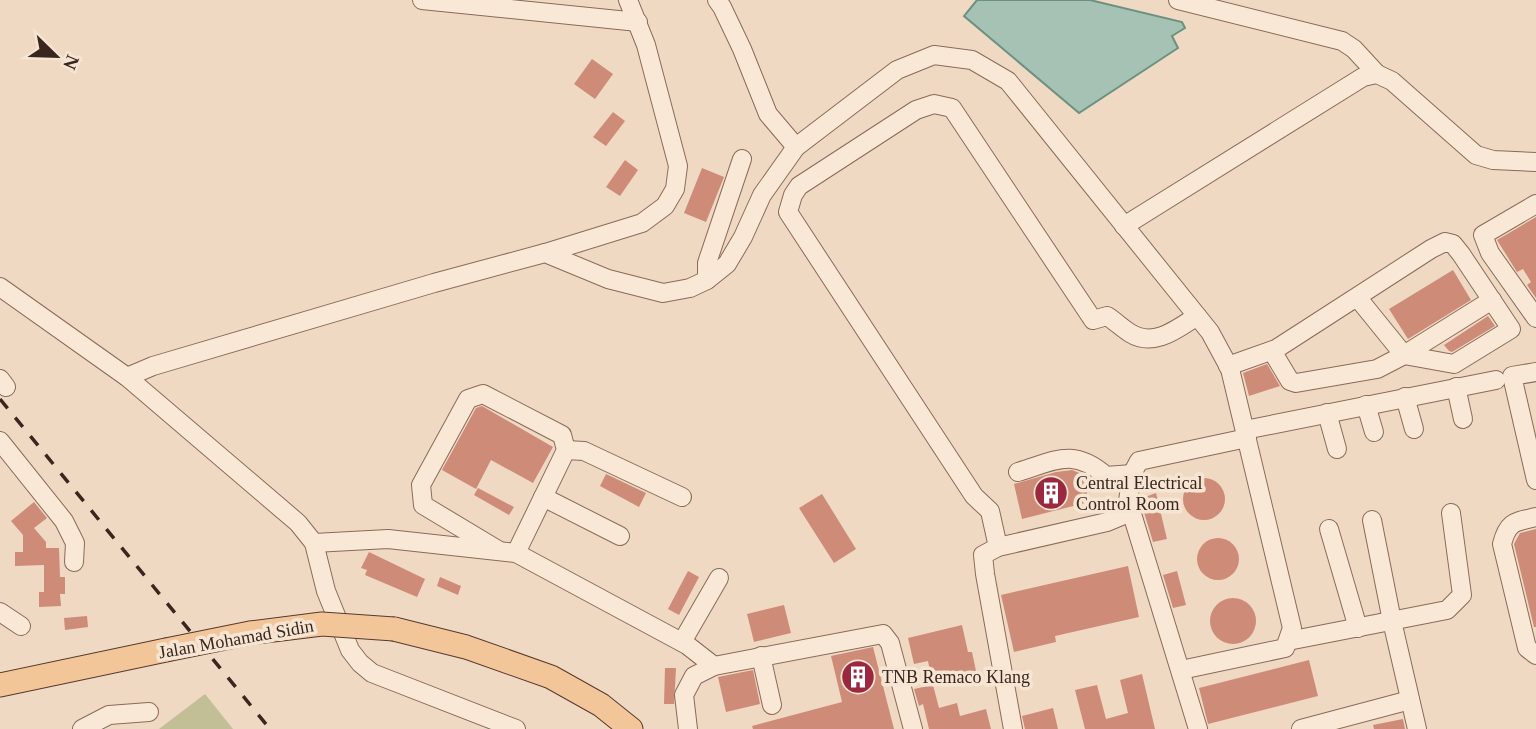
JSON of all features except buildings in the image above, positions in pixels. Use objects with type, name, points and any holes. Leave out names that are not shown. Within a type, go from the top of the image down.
[{"type":"main road","name":"Jalan Mohamad Sidin","points":[[0,685],[250,633],[321,624],[394,629],[466,647],[551,677],[601,705],[631,729]]},
{"type":"main road","name":"Jalan Mohamad Sidin","points":[[512,664],[545,689],[608,729]]},
{"type":"street","points":[[422,0],[638,22]]},
{"type":"street","points":[[127,377],[179,358],[642,223],[665,206],[675,189],[678,166],[638,22],[628,0]]},
{"type":"street","points":[[716,0],[742,49],[768,114],[796,147]]},
{"type":"street","points":[[1178,0],[1342,41],[1354,49],[1377,74],[1392,81],[1476,155],[1493,160],[1536,162]]},
{"type":"street","points":[[545,253],[608,279],[663,293],[690,288],[707,280],[727,264],[744,237],[762,195],[796,147],[897,70],[933,55],[972,60],[1008,81],[1210,332],[1228,366],[1292,628],[1285,648],[1181,670]]},
{"type":"street","points":[[1124,226],[1363,77],[1377,74]]},
{"type":"street","points":[[998,547],[989,511],[974,496],[789,212],[793,195],[799,186],[916,110],[934,104],[951,108],[1093,320],[1107,316],[1131,334],[1147,340],[1167,335],[1197,316]]},
{"type":"street","points":[[707,280],[707,263],[742,159]]},
{"type":"street","points":[[1228,366],[1272,351],[1431,249],[1445,242],[1453,244],[1483,235],[1536,204]]},
{"type":"street","points":[[1483,235],[1490,253],[1536,318]]},
{"type":"street","points":[[1357,298],[1404,355],[1454,364],[1511,330],[1453,244]]},
{"type":"street","points":[[0,288],[127,377],[298,523],[314,542],[326,591],[350,650],[360,663],[372,673],[516,729]]},
{"type":"street","points":[[1272,351],[1290,381],[1296,383],[1377,369],[1492,300]]},
{"type":"street","points":[[1536,372],[1512,376],[1536,480]]},
{"type":"street","points":[[1198,729],[1128,501],[1132,474],[1139,461],[1327,413],[1496,380]]},
{"type":"street","points":[[1456,387],[1463,419]]},
{"type":"street","points":[[507,552],[543,497],[566,450],[562,435],[484,394],[468,399],[421,485],[423,505],[507,552],[682,642],[714,666]]},
{"type":"street","points":[[1405,397],[1414,429]]},
{"type":"street","points":[[1366,405],[1374,432]]},
{"type":"street","points":[[1327,413],[1337,449]]},
{"type":"street","points":[[0,441],[64,521],[75,543],[74,562]]},
{"type":"street","points":[[566,450],[584,451],[681,497]]},
{"type":"street","points":[[1018,472],[1070,457],[1091,463],[1106,476],[1132,474]]},
{"type":"street","points":[[543,497],[620,536]]},
{"type":"street","points":[[1013,729],[983,555],[998,547],[1107,522],[1131,512]]},
{"type":"street","points":[[1288,641],[1447,610],[1462,595],[1451,513]]},
{"type":"street","points":[[1536,517],[1512,523],[1505,532],[1502,544],[1527,648],[1536,655]]},
{"type":"street","points":[[1372,520],[1416,729]]},
{"type":"street","points":[[1329,529],[1358,628]]},
{"type":"street","points":[[314,542],[388,540],[507,552]]},
{"type":"street","points":[[682,642],[719,578]]},
{"type":"street","points":[[0,612],[21,626]]},
{"type":"street","points":[[688,729],[684,695],[694,676],[714,666],[883,634],[890,643],[913,729]]},
{"type":"street","points":[[761,656],[772,705]]},
{"type":"street","points":[[1301,729],[1410,700]]},
{"type":"street","points":[[82,729],[109,715],[149,712]]},
{"type":"shaded area","points":[[977,0],[1090,0],[1182,22],[1185,28],[1172,36],[1178,48],[1079,113],[964,16]]},
{"type":"shaded area","points":[[205,694],[233,729],[159,729]]},
{"type":"railway","points":[[0,399],[270,729]]},
{"type":"place","name":"Central Electrical Control Room","points":[[1051,493]]},
{"type":"place","name":"TNB Remaco Klang","points":[[858,677]]}]
